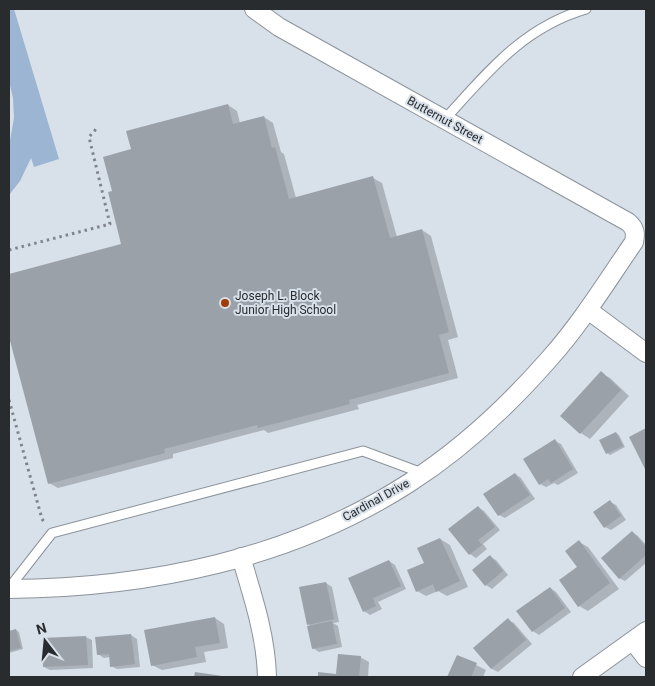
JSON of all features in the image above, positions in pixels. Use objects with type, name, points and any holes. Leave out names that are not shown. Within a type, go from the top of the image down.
[{"type":"street","name":"Butternut Street","points":[[254,9],[279,27],[628,222],[635,230]]},
{"type":"street","name":"Cardinal Drive","points":[[9,588],[59,589],[114,584],[200,569],[241,558],[322,529],[409,483],[453,452],[500,410],[551,358],[588,310],[634,242],[635,230]]},
{"type":"street","points":[[588,310],[646,353]]},
{"type":"street","points":[[241,558],[261,627],[267,677]]},
{"type":"street","points":[[582,677],[640,636],[646,658]]},
{"type":"lane","points":[[445,120],[499,59],[533,32],[570,14],[586,9]]},
{"type":"lane","points":[[9,588],[52,533],[363,451],[422,474]]},
{"type":"path","points":[[9,250],[110,224],[89,137],[97,128]]},
{"type":"path","points":[[9,400],[42,519],[52,533]]},
{"type":"shaded area","points":[[9,9],[14,9],[59,159],[34,167],[31,158],[20,181],[9,195],[9,146],[14,118],[13,98],[9,81]]},
{"type":"building","name":"Joseph L. Block Junior High School","points":[[228,104],[233,124],[264,116],[272,148],[275,147],[289,199],[373,176],[390,238],[422,229],[449,332],[439,335],[449,373],[349,400],[350,404],[258,428],[257,425],[164,449],[165,453],[48,484],[9,337],[9,274],[121,244],[108,192],[112,191],[103,157],[131,149],[126,131]]},
{"type":"building","points":[[601,371],[621,390],[580,434],[560,416]]},
{"type":"building","points":[[646,428],[646,471],[629,437]]},
{"type":"building","points":[[616,432],[623,446],[606,454],[599,440]]},
{"type":"building","points":[[555,439],[573,469],[551,483],[548,479],[539,485],[523,459]]},
{"type":"building","points":[[515,473],[530,495],[498,516],[483,494]]},
{"type":"building","points":[[610,500],[621,516],[604,528],[593,512]]},
{"type":"building","points":[[478,506],[495,527],[478,540],[482,545],[469,555],[448,529]]},
{"type":"building","points":[[632,531],[646,547],[646,555],[619,579],[601,558]]},
{"type":"building","points":[[440,538],[460,581],[436,592],[433,584],[416,592],[407,570],[424,563],[417,548]]},
{"type":"building","points":[[579,540],[610,583],[578,607],[559,580],[577,567],[565,551]]},
{"type":"building","points":[[490,555],[503,571],[485,586],[472,570]]},
{"type":"building","points":[[389,560],[401,586],[373,598],[376,606],[363,612],[348,578]]},
{"type":"building","points":[[326,582],[334,619],[307,625],[299,587]]},
{"type":"building","points":[[550,587],[565,608],[532,632],[516,611]]},
{"type":"building","points":[[215,617],[220,643],[195,647],[197,657],[151,666],[144,630]]},
{"type":"building","points":[[508,618],[526,640],[491,669],[473,648]]},
{"type":"building","points":[[332,621],[337,644],[312,649],[307,626]]},
{"type":"building","points":[[16,629],[21,648],[9,651],[9,631]]},
{"type":"building","points":[[131,634],[135,664],[110,667],[109,654],[97,655],[95,637]]},
{"type":"building","points":[[86,636],[88,665],[43,667],[42,638]]},
{"type":"building","points":[[338,654],[361,656],[359,677],[318,677],[318,672],[336,674]]},
{"type":"building","points":[[457,655],[477,663],[471,677],[447,677]]},
{"type":"building","points":[[195,672],[222,676],[222,677],[194,677]]},
{"type":"place","name":"Joseph L. Block Junior High School","points":[[225,303]]}]
